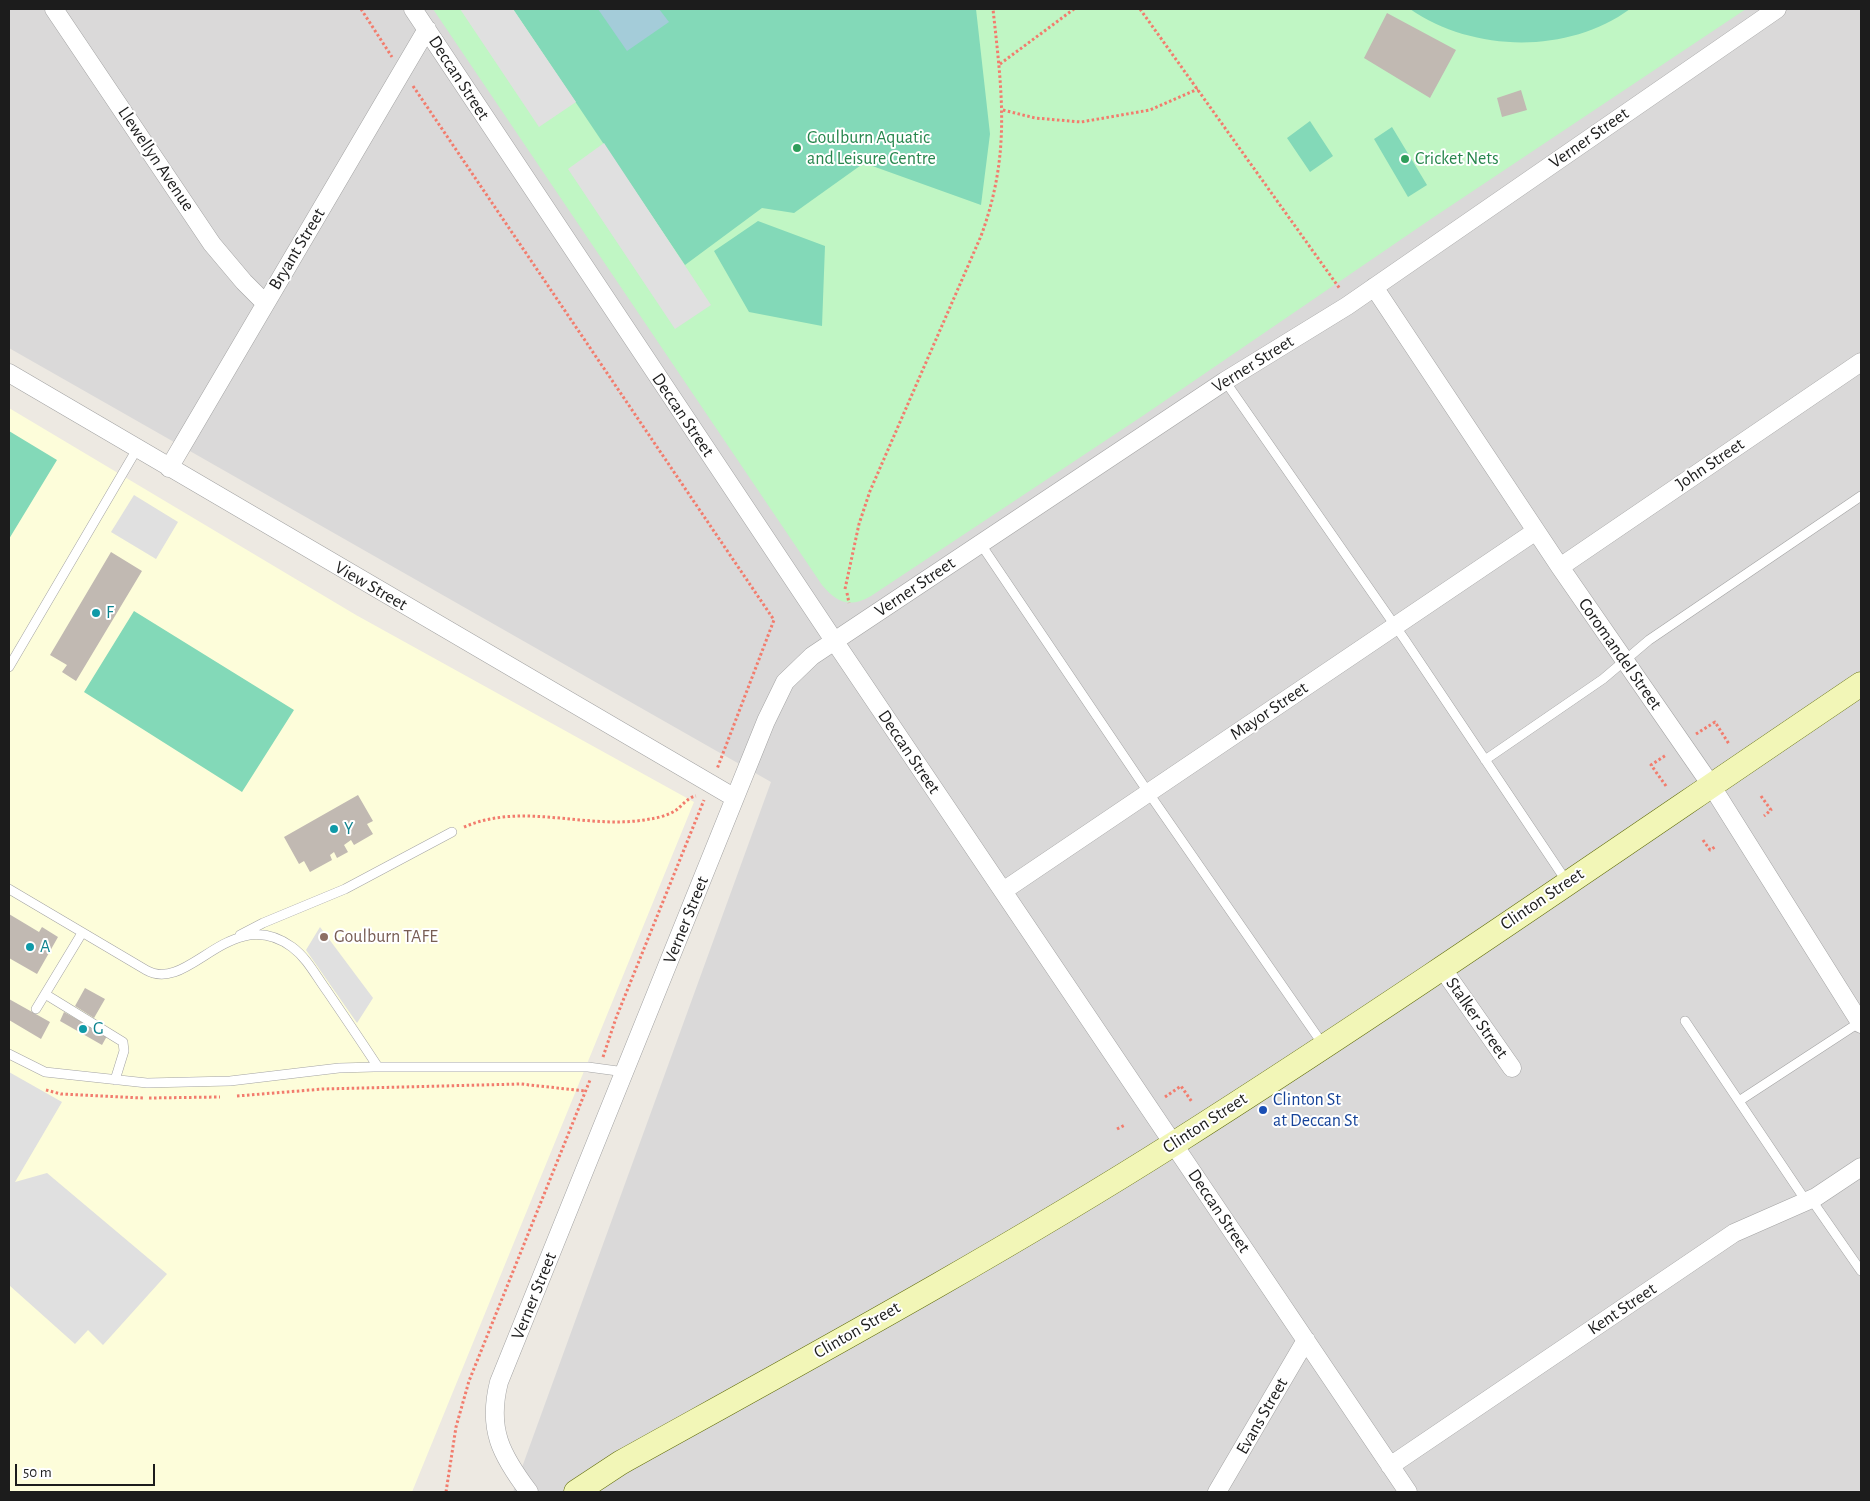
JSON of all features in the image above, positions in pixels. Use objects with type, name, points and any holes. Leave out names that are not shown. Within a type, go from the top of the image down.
[{"type":"street","name":"Llewellyn Avenue","points":[[54,9],[212,244],[244,282],[265,303]]},
{"type":"street","name":"Deccan Street","points":[[413,9],[1002,891],[1408,1492]]},
{"type":"street","name":"Verner Street","points":[[529,1492],[514,1472],[500,1447],[496,1433],[495,1400],[507,1362],[735,798],[785,682],[802,664],[980,542],[1225,381],[1347,306],[1777,9]]},
{"type":"street","name":"Bryant Street","points":[[169,468],[427,30]]},
{"type":"street","name":"Coromandel Street","points":[[1374,287],[1560,567],[1711,785],[1861,1023]]},
{"type":"street","name":"John Street","points":[[1560,567],[1861,362]]},
{"type":"street","name":"View Street","points":[[9,373],[735,798]]},
{"type":"street","name":"Mayor Street","points":[[1002,891],[1536,531]]},
{"type":"street","name":"Clinton Street","points":[[576,1492],[620,1463],[1036,1227],[1174,1144],[1442,968],[1861,684]]},
{"type":"street","name":"Stalker Street","points":[[1442,968],[1512,1068]]},
{"type":"street","name":"Kent Street","points":[[1390,1466],[1734,1233],[1809,1200],[1861,1167]]},
{"type":"street","name":"Evans Street","points":[[1217,1492],[1306,1340]]},
{"type":"lane","points":[[1225,381],[1395,626],[1567,882]]},
{"type":"lane","points":[[9,666],[137,449]]},
{"type":"lane","points":[[1486,760],[1596,684],[1649,640],[1861,496]]},
{"type":"lane","points":[[980,542],[1148,792],[1324,1046]]},
{"type":"lane","points":[[9,889],[152,974],[160,976],[178,972],[263,923],[345,889],[452,832]]},
{"type":"lane","points":[[36,1009],[82,933]]},
{"type":"lane","points":[[231,940],[243,936],[268,936],[292,947],[310,967],[378,1067]]},
{"type":"lane","points":[[45,994],[123,1042],[124,1051],[115,1080]]},
{"type":"lane","points":[[1685,1021],[1809,1200],[1861,1271]]},
{"type":"lane","points":[[1739,1100],[1861,1023]]},
{"type":"lane","points":[[9,1054],[45,1072],[169,1084],[230,1081],[332,1068],[588,1067],[625,1072]]},
{"type":"path","points":[[848,603],[846,591],[860,524],[870,490],[988,216],[999,169],[1003,110],[993,9]]},
{"type":"path","points":[[999,64],[1074,9]]},
{"type":"path","points":[[1140,9],[1339,286],[1347,306]]},
{"type":"path","points":[[1003,110],[1035,118],[1082,122],[1150,110],[1198,89]]},
{"type":"path","points":[[1696,735],[1715,722],[1729,744]]},
{"type":"path","points":[[1666,755],[1651,765],[1666,786]]},
{"type":"path","points":[[452,832],[475,823],[513,816],[603,821],[650,819],[674,811],[695,795],[704,801]]},
{"type":"path","points":[[1761,796],[1771,810],[1764,816]]},
{"type":"path","points":[[1703,840],[1710,850],[1715,847]]},
{"type":"path","points":[[235,1096],[323,1089],[520,1084],[585,1091]]},
{"type":"path","points":[[1165,1097],[1181,1086],[1192,1102]]},
{"type":"path","points":[[46,1090],[61,1094],[168,1099],[226,1096]]},
{"type":"path","points":[[1117,1129],[1125,1125]]},
{"type":"shaded area","points":[[9,9],[1861,9],[1861,1492],[513,1492],[771,782],[9,348]]},
{"type":"shaded area","points":[[460,9],[513,9],[576,102],[539,127]]},
{"type":"shaded area","points":[[604,143],[711,305],[675,329],[568,169]]},
{"type":"shaded area","name":"Goulburn TAFE","points":[[9,408],[356,615],[694,802],[412,1492],[9,1492]]},
{"type":"shaded area","points":[[134,495],[178,522],[156,559],[111,532]]},
{"type":"shaded area","points":[[320,927],[373,998],[357,1023],[306,950]]},
{"type":"shaded area","points":[[9,1072],[62,1102],[15,1182],[47,1173],[167,1274],[103,1345],[88,1330],[75,1344],[9,1285]]},
{"type":"green space","points":[[433,9],[1746,9],[1431,219],[1144,415],[871,596],[850,603],[839,600],[822,585]]},
{"type":"green space","name":"Goulburn Aquatic and Leisure Centre","points":[[513,9],[976,9],[990,134],[981,205],[864,163],[794,213],[762,208],[685,265]]},
{"type":"green space","points":[[1410,9],[1630,9],[1605,24],[1578,34],[1549,41],[1520,42],[1490,40],[1462,34],[1435,23]]},
{"type":"green space","points":[[1310,121],[1333,156],[1310,172],[1287,138]]},
{"type":"green space","points":[[1392,127],[1427,185],[1408,197],[1374,139]]},
{"type":"green space","points":[[758,221],[825,246],[822,326],[749,312],[714,251]]},
{"type":"green space","points":[[9,431],[57,460],[9,539]]},
{"type":"green space","points":[[134,611],[294,710],[242,792],[84,692]]},
{"type":"water","points":[[598,9],[659,9],[669,22],[627,51]]},
{"type":"building","points":[[1387,13],[1456,50],[1430,98],[1364,58]]},
{"type":"building","points":[[1521,90],[1527,110],[1502,117],[1497,98]]},
{"type":"building","name":"F","points":[[111,552],[142,571],[76,681],[62,672],[67,665],[50,655]]},
{"type":"building","name":"Y","points":[[358,795],[373,821],[367,824],[373,834],[354,845],[351,840],[344,845],[348,852],[337,858],[334,852],[330,855],[332,860],[310,872],[304,861],[299,864],[284,837]]},
{"type":"building","name":"A","points":[[9,914],[39,932],[42,927],[58,937],[37,974],[9,958]]},
{"type":"building","points":[[85,988],[105,999],[94,1018],[75,1006]]},
{"type":"building","points":[[9,999],[50,1022],[41,1039],[9,1020]]},
{"type":"building","name":"G","points":[[64,1012],[107,1036],[102,1045],[60,1021]]},
{"type":"place","name":"Goulburn Aquatic and Leisure Centre","points":[[797,148]]},
{"type":"place","name":"Cricket Nets","points":[[1405,159]]},
{"type":"place","name":"F","points":[[96,613]]},
{"type":"place","name":"Y","points":[[334,829]]},
{"type":"place","name":"Goulburn TAFE","points":[[324,937]]},
{"type":"place","name":"A","points":[[30,947]]},
{"type":"place","name":"G","points":[[83,1029]]},
{"type":"place","name":"Clinton St at Deccan St","points":[[1263,1110]]}]
